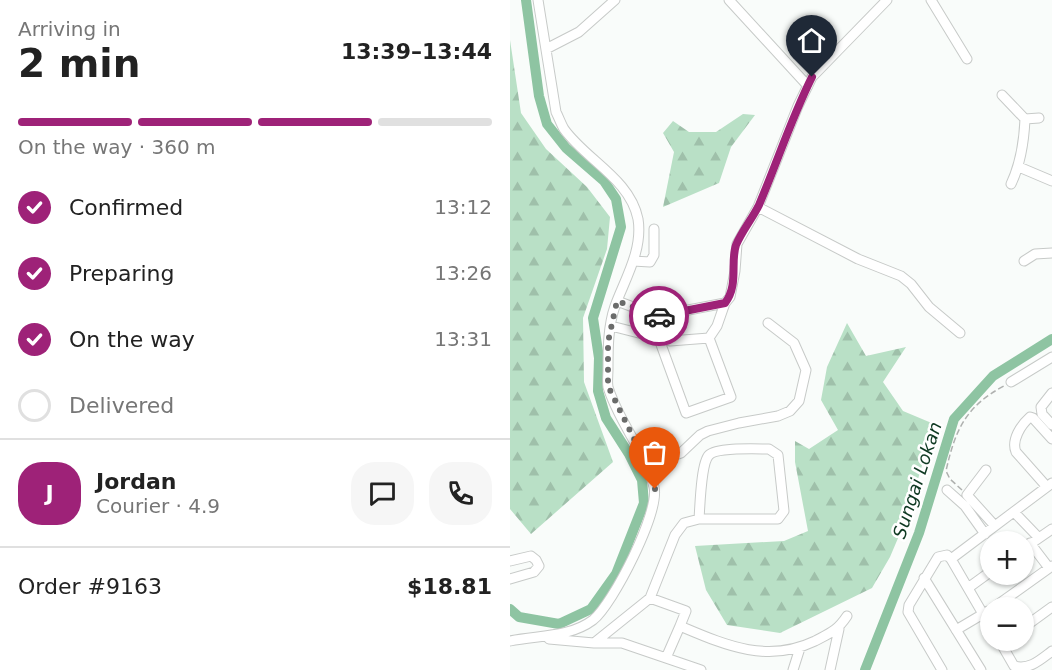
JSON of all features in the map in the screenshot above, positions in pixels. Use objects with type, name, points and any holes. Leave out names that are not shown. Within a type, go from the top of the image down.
[{"type":"street","points":[[538,0],[556,112],[563,128],[579,146],[613,176],[628,195],[638,219],[638,239],[633,261],[617,301],[608,342],[608,386],[655,489],[653,511],[608,604],[592,620],[572,631],[540,638]]},
{"type":"street","points":[[546,49],[579,32],[615,0]]},
{"type":"street","points":[[729,0],[808,86]]},
{"type":"street","points":[[709,338],[730,297],[737,244],[758,207],[812,77],[887,0]]},
{"type":"street","points":[[931,0],[968,59]]},
{"type":"street","points":[[1002,95],[1025,119],[1024,141],[1011,184]]},
{"type":"street","points":[[1025,119],[1039,118]]},
{"type":"street","points":[[1018,167],[1052,181]]},
{"type":"street","points":[[758,207],[858,259],[901,276],[911,284],[929,307],[960,333]]},
{"type":"street","points":[[633,261],[650,262],[654,255],[654,229]]},
{"type":"street","points":[[1024,261],[1035,254],[1052,253]]},
{"type":"street","points":[[617,301],[657,316],[725,303]]},
{"type":"street","points":[[646,465],[681,453],[700,435],[708,431],[778,416],[790,411],[799,401],[806,370],[794,343],[768,323]]},
{"type":"street","points":[[611,326],[670,341],[709,338]]},
{"type":"street","points":[[659,339],[686,413],[731,397],[709,338]]},
{"type":"street","points":[[1011,382],[1052,357]]},
{"type":"street","points":[[1052,393],[1041,407],[1042,414],[1052,425]]},
{"type":"street","points":[[989,531],[1050,485],[1016,452],[1014,447],[1015,440],[1026,419],[1033,418],[1052,439]]},
{"type":"street","points":[[594,643],[650,598],[675,536],[684,523],[699,519],[778,519],[784,511],[778,455],[770,449],[717,451],[709,455],[705,464],[699,519]]},
{"type":"street","points":[[986,470],[967,495],[995,526]]},
{"type":"street","points":[[947,490],[965,506],[983,531]]},
{"type":"street","points":[[1014,512],[1024,531]]},
{"type":"street","points":[[1034,542],[1052,529]]},
{"type":"street","points":[[942,670],[908,612],[909,605],[938,557],[947,557],[980,537]]},
{"type":"street","points":[[1007,597],[1050,567],[1034,548]]},
{"type":"street","points":[[510,561],[531,556],[539,566],[528,575],[510,579]]},
{"type":"street","points":[[947,557],[968,588],[980,601]]},
{"type":"street","points":[[924,578],[981,670]]},
{"type":"street","points":[[968,588],[980,579]]},
{"type":"street","points":[[650,598],[686,611],[666,658]]},
{"type":"street","points":[[1034,620],[1052,607]]},
{"type":"street","points":[[956,630],[980,615]]},
{"type":"street","points":[[830,670],[838,629],[847,616]]},
{"type":"street","points":[[680,626],[726,646],[761,652],[800,648],[838,629]]},
{"type":"street","points":[[510,641],[527,637],[622,643],[701,670]]},
{"type":"street","points":[[793,670],[800,648]]},
{"type":"street","points":[[1007,651],[1014,666],[1025,668],[1031,667],[1052,651]]},
{"type":"path","points":[[967,495],[950,479],[946,471],[963,421],[969,411],[985,396],[1011,382]]},
{"type":"green space","points":[[510,40],[521,113],[546,149],[587,187],[610,217],[607,249],[583,318],[584,382],[613,462],[531,534],[510,509]]},
{"type":"green space","points":[[743,114],[755,115],[731,147],[719,183],[663,207],[674,152],[663,133],[673,121],[689,132],[716,132]]},
{"type":"green space","points":[[847,323],[866,356],[906,347],[883,382],[903,411],[934,424],[907,517],[890,557],[872,588],[780,633],[727,625],[706,590],[695,546],[784,541],[808,531],[795,462],[795,441],[809,449],[838,430],[821,400],[827,367]]},
{"type":"waterway","points":[[510,609],[519,617],[559,624],[591,609],[616,574],[644,503],[642,480],[629,454],[606,418],[598,391],[599,358],[593,318],[621,227],[616,199],[604,181],[566,148],[547,124],[539,96],[526,0]]},
{"type":"waterway","name":"Sungai Lokan","points":[[865,670],[919,533],[954,419],[993,376],[1052,339]]},
{"type":"way so far","points":[[655,489],[639,449],[608,386],[608,342],[617,301],[659,316]]},
{"type":"route","points":[[659,316],[725,303],[730,297],[735,271],[735,249],[758,207],[798,106],[812,77]]}]
